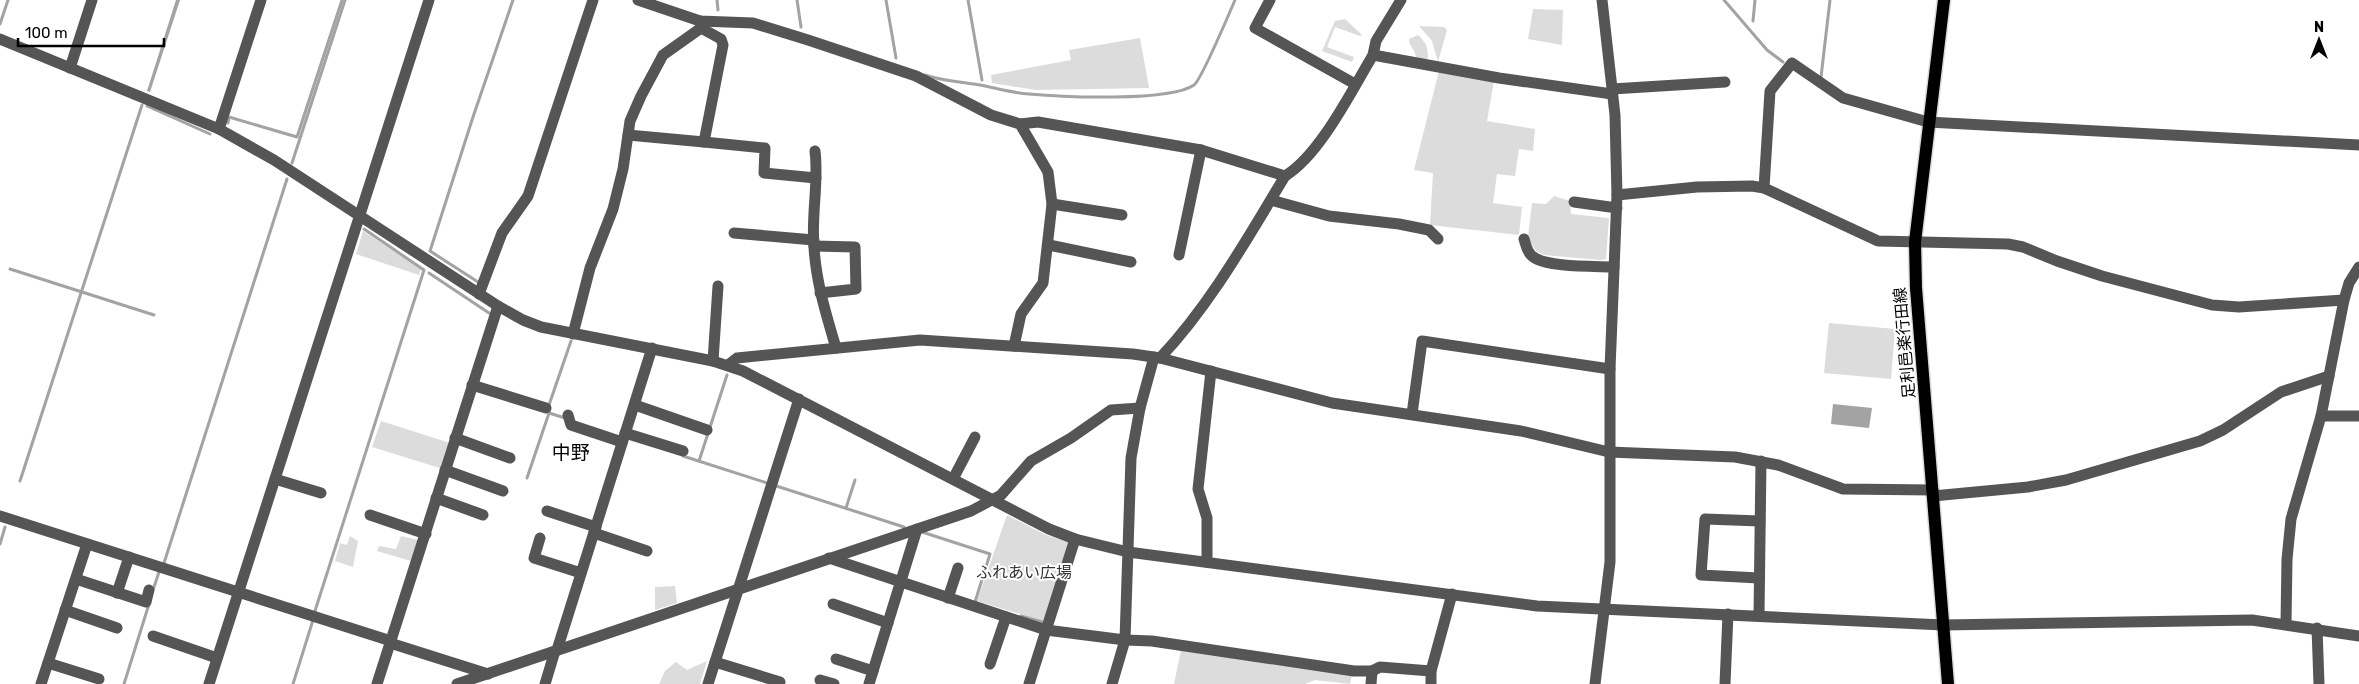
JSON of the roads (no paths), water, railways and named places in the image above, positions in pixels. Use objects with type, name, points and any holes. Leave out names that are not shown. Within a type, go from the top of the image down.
[{"type":"main road","name":"足利邑楽行田線","points":[[1944,0],[1915,242],[1916,288],[1948,684]]},
{"type":"street","points":[[70,68],[92,0]]},
{"type":"street","points":[[218,128],[261,0]]},
{"type":"street","points":[[209,684],[429,0]]},
{"type":"street","points":[[479,294],[502,233],[528,196],[592,0]]},
{"type":"street","points":[[638,0],[700,25],[721,39],[722,45],[704,142]]},
{"type":"street","points":[[1270,0],[1255,28],[1355,84]]},
{"type":"street","points":[[1112,684],[1125,640],[1131,458],[1140,408],[1157,358],[1183,334],[1285,176],[1297,169],[1316,147],[1373,55],[1376,41],[1401,0]]},
{"type":"street","points":[[1595,684],[1606,610],[1610,562],[1610,369],[1617,208],[1615,115],[1602,0]]},
{"type":"street","points":[[573,334],[590,268],[613,209],[623,169],[630,121],[641,96],[664,55],[700,25],[753,24],[808,40],[916,76],[991,115],[1020,124],[1038,122],[1201,150],[1285,176]]},
{"type":"street","points":[[0,40],[218,128],[274,160],[479,294],[523,320],[541,327],[652,348],[728,365],[799,399],[1049,529],[1075,539],[1128,552],[1537,606],[1943,625],[2243,620],[2286,623],[2359,636]]},
{"type":"street","points":[[1373,55],[1499,78],[1612,92],[1725,82]]},
{"type":"street","points":[[1764,188],[1770,91],[1792,63],[1843,98],[1928,122],[2359,145]]},
{"type":"street","points":[[1014,346],[1021,314],[1043,283],[1049,245],[1052,204],[1048,172],[1020,124]]},
{"type":"street","points":[[628,135],[765,148],[764,173],[816,178]]},
{"type":"street","points":[[1179,255],[1201,150]]},
{"type":"street","points":[[815,151],[814,243],[820,293],[836,348]]},
{"type":"street","points":[[1617,195],[1697,187],[1764,188],[1878,241],[2008,244],[2023,247],[2102,276],[2212,305],[2239,307],[2344,300]]},
{"type":"street","points":[[1271,200],[1329,216],[1399,224],[1429,230],[1438,239]]},
{"type":"street","points":[[1574,202],[1617,208]]},
{"type":"street","points":[[1052,204],[1122,215]]},
{"type":"street","points":[[734,233],[854,247],[856,289],[820,293]]},
{"type":"street","points":[[1524,239],[1533,257],[1547,262],[1614,267]]},
{"type":"street","points":[[1049,245],[1131,262]]},
{"type":"street","points":[[2286,623],[2287,559],[2291,519],[2321,416],[2344,300],[2349,283],[2359,267]]},
{"type":"street","points":[[713,361],[718,286]]},
{"type":"street","points":[[377,684],[498,306]]},
{"type":"street","points":[[728,365],[737,358],[920,340],[1157,358],[1332,403],[1521,431],[1609,452],[1735,457],[1761,460],[1843,488],[1933,493],[2028,487],[2066,480],[2200,441],[2223,430],[2281,392],[2329,376]]},
{"type":"street","points":[[1412,414],[1422,341],[1610,369]]},
{"type":"street","points":[[546,684],[652,348]]},
{"type":"street","points":[[1207,562],[1206,518],[1198,489],[1212,371]]},
{"type":"street","points":[[472,385],[546,408]]},
{"type":"street","points":[[708,684],[799,399]]},
{"type":"street","points":[[635,405],[707,430]]},
{"type":"street","points":[[457,684],[481,679],[556,651],[971,511],[1001,495],[1031,461],[1072,438],[1111,410],[1140,408]]},
{"type":"street","points":[[568,415],[571,425],[683,451]]},
{"type":"street","points":[[2321,416],[2359,416]]},
{"type":"street","points":[[953,479],[975,437]]},
{"type":"street","points":[[455,438],[510,458]]},
{"type":"street","points":[[1759,615],[1761,460]]},
{"type":"street","points":[[445,470],[503,491]]},
{"type":"street","points":[[275,479],[321,493]]},
{"type":"street","points":[[436,498],[483,515]]},
{"type":"street","points":[[547,511],[647,551]]},
{"type":"street","points":[[0,516],[390,642],[481,679]]},
{"type":"street","points":[[370,516],[426,534]]},
{"type":"street","points":[[1759,578],[1701,575],[1705,519],[1760,520]]},
{"type":"street","points":[[869,684],[917,529]]},
{"type":"street","points":[[540,538],[534,558],[582,573]]},
{"type":"street","points":[[1029,684],[1075,539]]},
{"type":"street","points":[[42,684],[87,544]]},
{"type":"street","points":[[117,593],[129,558]]},
{"type":"street","points":[[829,558],[1046,630],[1125,640],[1152,640],[1354,671],[1372,670],[1380,667],[1431,671]]},
{"type":"street","points":[[948,598],[958,568]]},
{"type":"street","points":[[76,579],[146,602],[149,590]]},
{"type":"street","points":[[1431,684],[1431,671],[1452,594]]},
{"type":"street","points":[[833,604],[888,623]]},
{"type":"street","points":[[66,610],[117,628]]},
{"type":"street","points":[[1725,684],[1728,614]]},
{"type":"street","points":[[990,664],[1006,617]]},
{"type":"street","points":[[2316,628],[2319,684]]},
{"type":"street","points":[[153,636],[217,658]]},
{"type":"street","points":[[836,658],[873,671]]},
{"type":"street","points":[[715,662],[780,682]]},
{"type":"street","points":[[48,663],[99,679]]},
{"type":"street","points":[[1371,684],[1372,670]]},
{"type":"street","points":[[820,680],[834,684]]},
{"type":"waterway","points":[[0,24],[8,0]]},
{"type":"waterway","points":[[228,123],[229,117],[297,137],[342,0]]},
{"type":"waterway","points":[[292,163],[345,0]]},
{"type":"waterway","points":[[478,282],[430,251],[513,0]]},
{"type":"waterway","points":[[717,0],[718,10]]},
{"type":"waterway","points":[[797,0],[801,27]]},
{"type":"waterway","points":[[886,0],[896,58]]},
{"type":"waterway","points":[[968,0],[982,80]]},
{"type":"waterway","points":[[925,75],[1016,93],[1044,95],[1114,97],[1163,94],[1181,90],[1194,85],[1203,72],[1235,0]]},
{"type":"waterway","points":[[1724,0],[1767,50],[1783,62]]},
{"type":"waterway","points":[[1753,21],[1755,0]]},
{"type":"waterway","points":[[1821,77],[1830,0]]},
{"type":"waterway","points":[[20,481],[142,105]]},
{"type":"waterway","points":[[147,106],[210,134]]},
{"type":"waterway","points":[[164,563],[287,179]]},
{"type":"waterway","points":[[314,614],[424,270],[364,229]]},
{"type":"waterway","points":[[10,269],[154,315]]},
{"type":"waterway","points":[[429,273],[489,313]]},
{"type":"waterway","points":[[565,418],[549,413],[549,405],[571,341]]},
{"type":"waterway","points":[[699,461],[727,375]]},
{"type":"waterway","points":[[527,478],[549,413]]},
{"type":"waterway","points":[[683,456],[904,527]]},
{"type":"waterway","points":[[846,508],[855,480]]},
{"type":"waterway","points":[[0,544],[5,527]]},
{"type":"waterway","points":[[922,532],[990,554],[975,602],[977,603]]},
{"type":"waterway","points":[[153,590],[159,572]]},
{"type":"waterway","points":[[124,684],[149,604]]},
{"type":"waterway","points":[[1021,616],[1046,623]]},
{"type":"waterway","points":[[293,684],[313,620]]},
{"type":"district","name":"中野","points":[[571,452]]},
{"type":"park label","name":"ふれあい広場","points":[[1024,572]]}]
